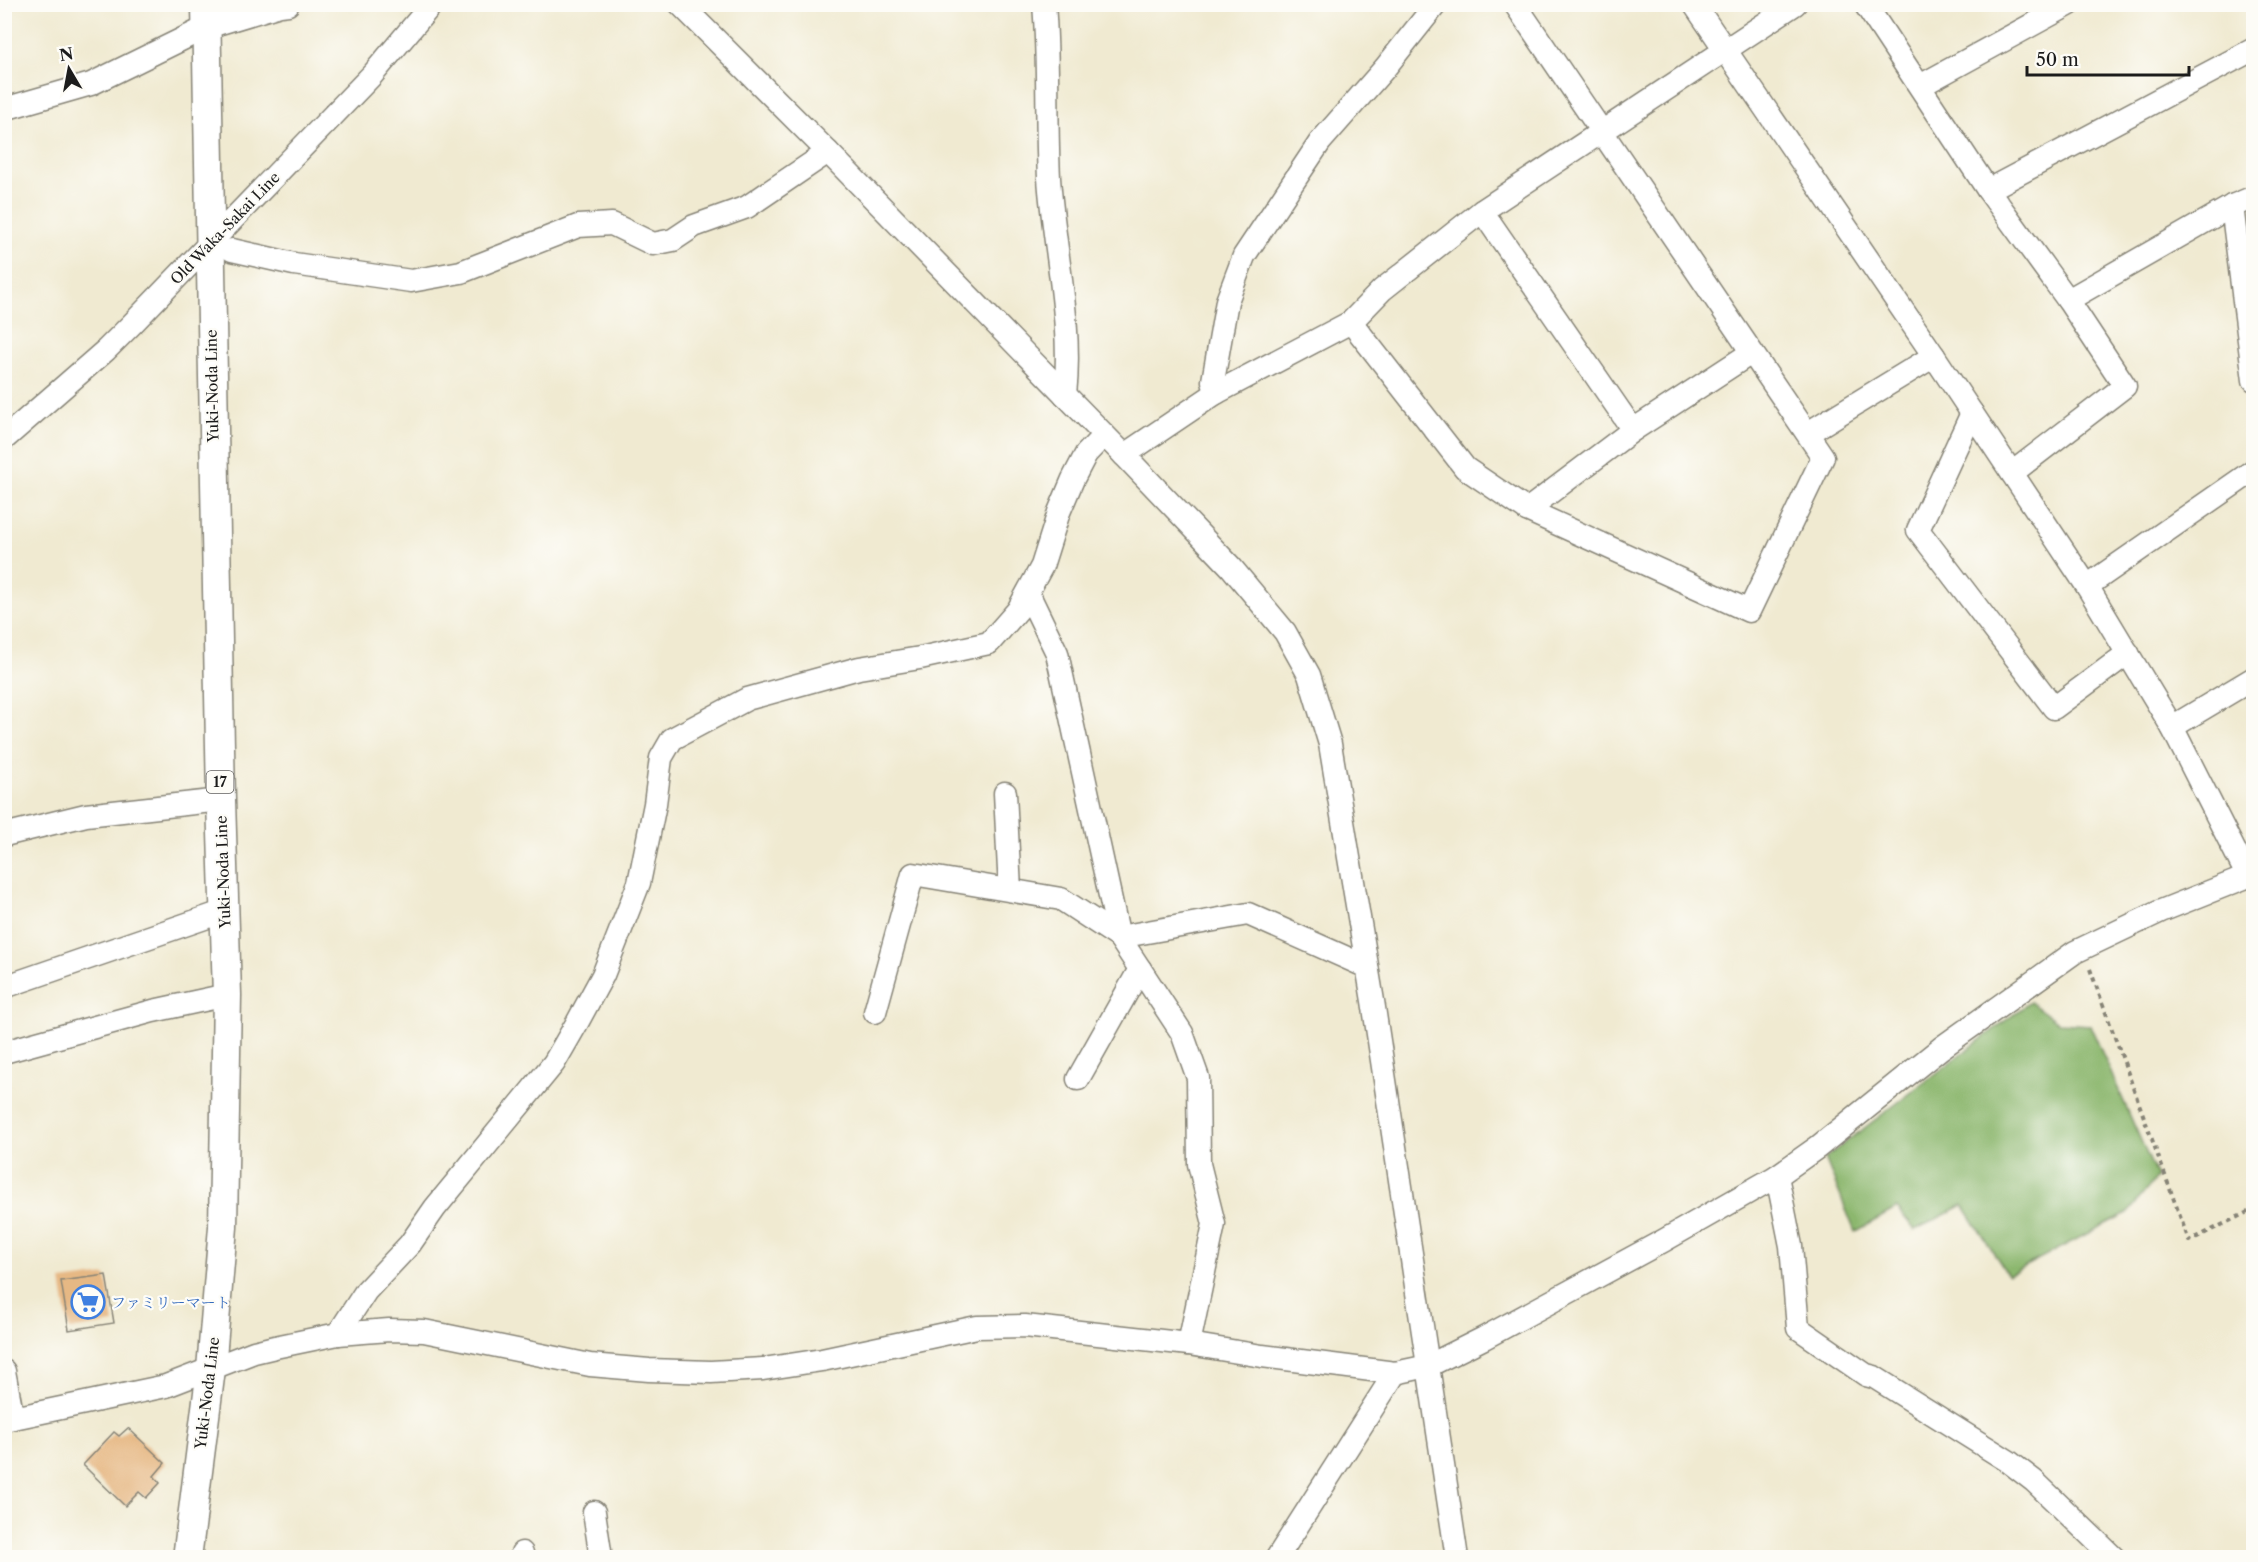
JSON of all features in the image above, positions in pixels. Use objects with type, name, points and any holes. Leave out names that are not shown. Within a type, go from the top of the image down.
[{"type":"main road","name":"Yuki-Noda Line","points":[[187,1557],[211,1369],[223,1227],[227,995],[220,800],[220,248],[206,16]]},
{"type":"street","points":[[4,109],[91,84],[206,16],[288,4]]},
{"type":"street","name":"Old Waka-Sakai Line","points":[[4,439],[220,248],[432,4]]},
{"type":"street","points":[[680,4],[828,152],[1231,567],[1285,632],[1309,675],[1330,744],[1367,967],[1457,1557]]},
{"type":"street","points":[[1044,4],[1047,35],[1050,180],[1060,266],[1068,371],[1065,395]]},
{"type":"street","points":[[1216,393],[1214,381],[1227,301],[1244,256],[1320,142],[1385,68],[1436,4]]},
{"type":"street","points":[[1351,322],[1465,468],[1527,510],[1749,611],[1823,458],[1515,4]]},
{"type":"street","points":[[4,1371],[9,1419],[166,1386],[254,1352],[338,1334],[389,1330],[424,1331],[590,1365],[649,1370],[711,1372],[763,1369],[822,1360],[977,1327],[1025,1326],[1189,1344],[1262,1356],[1395,1372],[1428,1366],[1600,1275],[1777,1176],[1818,1147],[1941,1048],[2082,948],[2161,911],[2251,875],[2172,727],[2087,586],[1934,356],[1694,4]]},
{"type":"street","points":[[1124,455],[1216,393],[1351,322],[1382,290],[1482,212],[1795,4]]},
{"type":"street","points":[[1865,4],[1988,190],[2068,300],[2125,386],[2012,473]]},
{"type":"street","points":[[1920,86],[2070,4]]},
{"type":"street","points":[[1988,190],[2253,49]]},
{"type":"street","points":[[220,248],[294,264],[411,281],[461,272],[578,226],[612,224],[653,244],[673,240],[694,226],[747,207],[828,152]]},
{"type":"street","points":[[2068,300],[2232,206],[2253,197]]},
{"type":"street","points":[[2232,206],[2253,380]]},
{"type":"street","points":[[1482,212],[1633,430]]},
{"type":"street","points":[[1527,510],[1633,430],[1751,353]]},
{"type":"street","points":[[1808,433],[1934,356]]},
{"type":"street","points":[[1972,413],[1918,530],[2054,708],[2128,652]]},
{"type":"street","points":[[338,1334],[366,1291],[410,1244],[435,1208],[554,1063],[577,1023],[603,975],[639,883],[662,758],[672,739],[747,699],[859,668],[989,643],[1018,610],[1028,592],[1042,566],[1059,512],[1073,479],[1086,454],[1104,435]]},
{"type":"street","points":[[2087,586],[2253,470]]},
{"type":"street","points":[[1028,592],[1058,653],[1119,937],[1182,1033],[1198,1078],[1199,1164],[1214,1224],[1189,1344]]},
{"type":"street","points":[[2172,727],[2253,678]]},
{"type":"street","points":[[1005,793],[1010,890]]},
{"type":"street","points":[[4,835],[86,815],[220,800]]},
{"type":"street","points":[[875,1012],[913,874],[1061,899],[1119,937],[1248,914],[1367,967]]},
{"type":"street","points":[[4,987],[225,911]]},
{"type":"street","points":[[1078,1079],[1140,969]]},
{"type":"street","points":[[4,1052],[153,1011],[227,995]]},
{"type":"street","points":[[1777,1176],[1791,1246],[1798,1328],[1866,1375],[1874,1377],[2008,1461],[2034,1481],[2114,1557]]},
{"type":"street","points":[[1277,1557],[1395,1372]]},
{"type":"street","points":[[594,1512],[601,1557]]},
{"type":"path","points":[[2082,948],[2189,1240],[2253,1209]]},
{"type":"green space","points":[[2030,1002],[2059,1023],[2090,1025],[2157,1177],[2129,1212],[2008,1275],[1963,1205],[1915,1230],[1897,1208],[1855,1232],[1825,1158]]},
{"type":"building","name":"ファミリーマート","points":[[106,1275],[114,1323],[69,1330],[61,1281]]},
{"type":"building","points":[[128,1428],[165,1463],[154,1476],[160,1483],[146,1498],[139,1492],[125,1506],[83,1465],[114,1432],[119,1436]]},
{"type":"place","name":"ファミリーマート","points":[[88,1302]]}]
